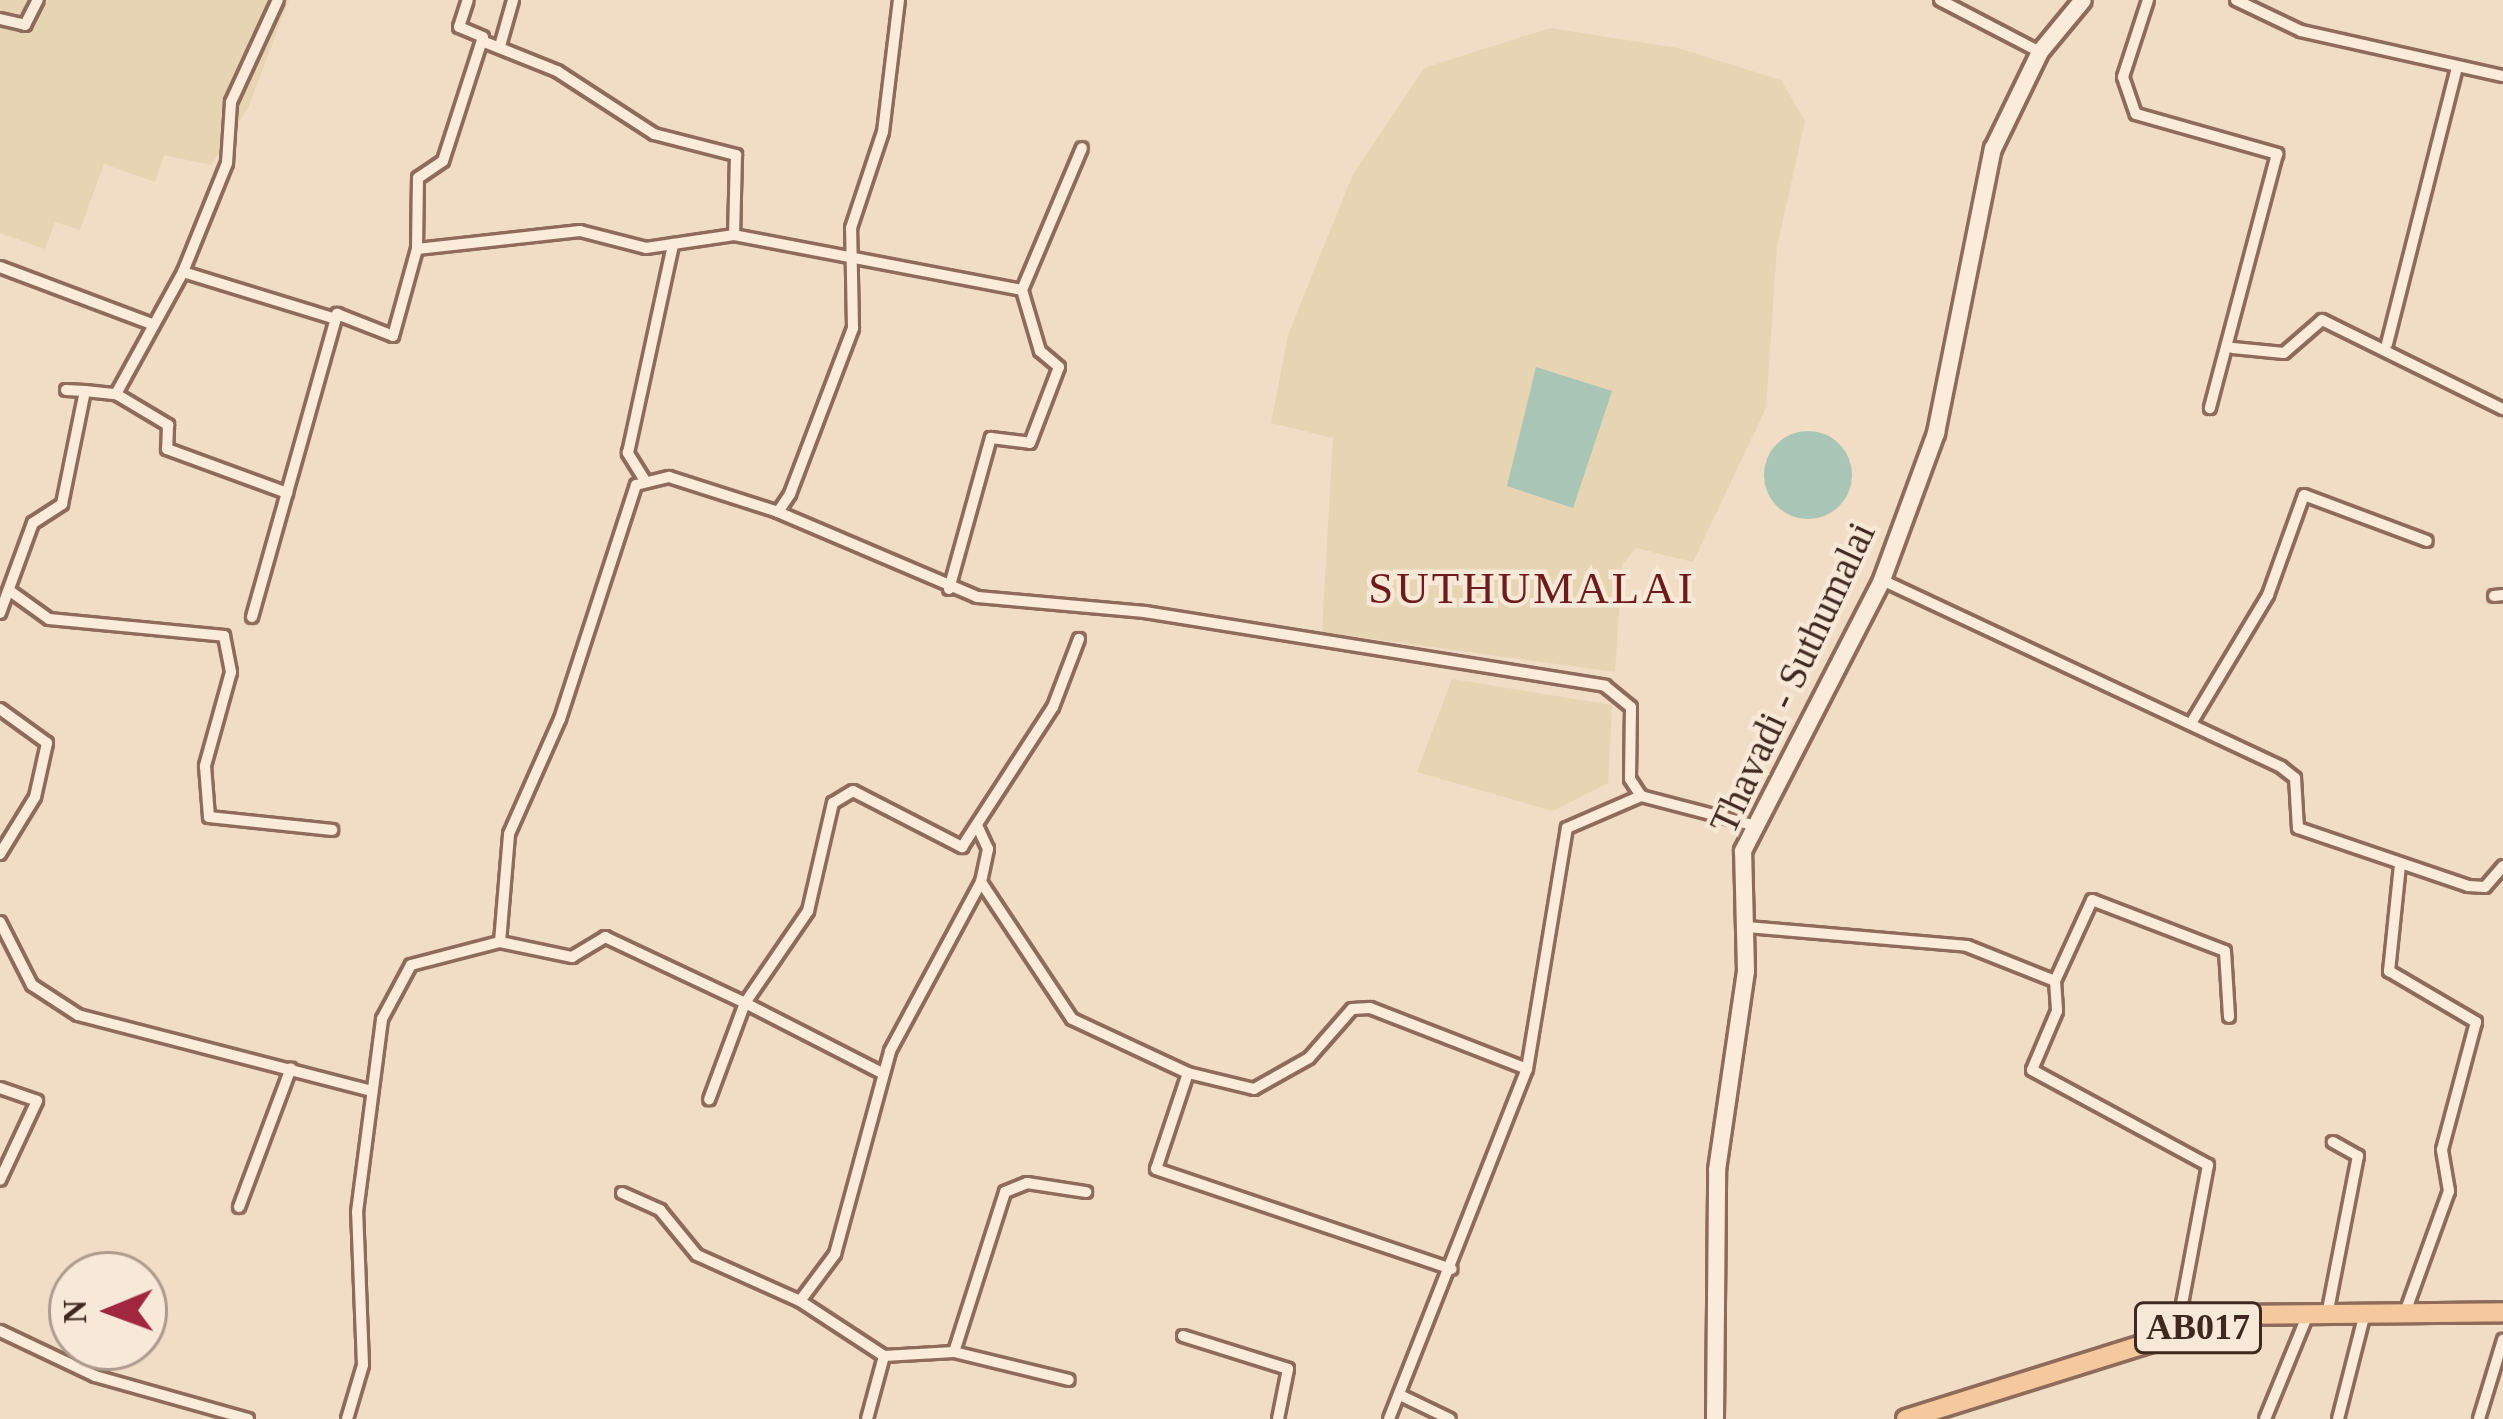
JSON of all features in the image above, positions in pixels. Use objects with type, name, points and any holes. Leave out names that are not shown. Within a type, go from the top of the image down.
[{"type":"main road","name":"Thavadi - Suthumalai","points":[[1715,1419],[1717,1170],[1747,927],[1752,825],[1882,580],[1936,434],[1994,149],[2040,52],[2083,0]]},
{"type":"main road","name":"AB017","points":[[1906,1419],[2237,1316],[2366,1310],[2503,1312]]},
{"type":"street","points":[[0,19],[25,25],[38,0]]},
{"type":"street","points":[[116,394],[183,272],[227,163],[231,102],[278,0]]},
{"type":"street","points":[[468,0],[459,27],[482,41],[500,46],[654,134],[736,155],[734,236]]},
{"type":"street","points":[[500,46],[513,0]]},
{"type":"street","points":[[778,512],[853,328],[852,258],[899,0]]},
{"type":"street","points":[[1940,0],[2040,52]]},
{"type":"street","points":[[2148,0],[2123,77],[2136,114],[2277,154],[2234,348],[2210,408]]},
{"type":"street","points":[[2236,0],[2301,31],[2503,76]]},
{"type":"street","points":[[183,272],[392,336],[417,249],[418,178],[442,161],[482,41]]},
{"type":"street","points":[[2387,344],[2456,68]]},
{"type":"street","points":[[949,589],[991,438],[1030,443],[1059,367],[1040,352],[1022,290],[1082,148]]},
{"type":"street","points":[[417,249],[580,232],[673,244],[734,236],[1022,290]]},
{"type":"street","points":[[673,244],[628,453],[644,478],[778,512],[949,589],[1606,686],[1631,707],[1630,779],[1641,796]]},
{"type":"street","points":[[0,267],[152,324]]},
{"type":"street","points":[[252,617],[336,319]]},
{"type":"street","points":[[2234,348],[2284,353],[2322,320],[2387,344],[2503,409]]},
{"type":"street","points":[[65,390],[116,394],[168,425],[167,449],[287,493]]},
{"type":"street","points":[[0,613],[32,523],[62,504],[85,391]]},
{"type":"street","points":[[500,942],[519,803],[560,719],[625,505],[644,478]]},
{"type":"street","points":[[2194,720],[2268,595],[2304,495],[2427,542]]},
{"type":"street","points":[[1882,580],[2194,720],[2295,778],[2298,828],[2468,886],[2485,886],[2503,866]]},
{"type":"street","points":[[10,591],[50,619],[224,636],[231,672],[205,766],[209,817],[332,830]]},
{"type":"street","points":[[709,1100],[745,1003],[808,910],[832,803],[853,791],[962,847],[1053,707],[1079,639]]},
{"type":"street","points":[[0,709],[47,743],[35,797],[0,854]]},
{"type":"street","points":[[1389,1419],[1452,1270],[1527,1069],[1567,828],[1641,796],[1752,825]]},
{"type":"street","points":[[800,1301],[835,1254],[882,1073],[981,882],[988,849],[976,825]]},
{"type":"street","points":[[2400,865],[2390,971],[2476,1022],[2442,1150],[2449,1191],[2406,1310]]},
{"type":"street","points":[[981,882],[1072,1019],[1188,1073],[1254,1089],[1309,1058],[1352,1009],[1370,1008],[1527,1069]]},
{"type":"street","points":[[2176,1336],[2208,1166],[2032,1070],[2057,1011],[2055,981],[2092,901],[2225,951],[2229,1016]]},
{"type":"street","points":[[0,922],[32,985],[78,1015],[368,1090]]},
{"type":"street","points":[[1747,927],[1967,946],[2055,981]]},
{"type":"street","points":[[347,1419],[365,1335],[357,1212],[368,1090],[382,1018],[411,964],[500,942],[572,957],[605,937],[882,1073]]},
{"type":"street","points":[[239,1207],[290,1068]]},
{"type":"street","points":[[1188,1073],[1156,1169],[1452,1270]]},
{"type":"street","points":[[0,1088],[37,1101],[0,1180]]},
{"type":"street","points":[[2265,1419],[2319,1311],[2359,1156],[2333,1142]]},
{"type":"street","points":[[954,1352],[1005,1192],[1027,1183],[1086,1192]]},
{"type":"street","points":[[622,1192],[661,1210],[697,1255],[800,1301],[884,1356],[954,1352],[1069,1380]]},
{"type":"street","points":[[2338,1419],[2366,1310]]},
{"type":"street","points":[[0,1331],[95,1376],[248,1419]]},
{"type":"street","points":[[1183,1336],[1288,1369],[1279,1419]]},
{"type":"street","points":[[2479,1419],[2503,1340]]},
{"type":"street","points":[[867,1419],[884,1356]]},
{"type":"street","points":[[1402,1396],[1450,1419]]},
{"type":"shaded area","points":[[0,0],[289,0],[248,108],[211,165],[164,155],[155,182],[104,164],[80,230],[55,222],[45,249],[0,233]]},
{"type":"shaded area","points":[[1550,28],[1678,48],[1781,80],[1805,121],[1777,247],[1766,408],[1693,562],[1636,548],[1622,565],[1615,672],[1322,632],[1333,438],[1271,423],[1288,335],[1353,174],[1424,68]]},
{"type":"shaded area","points":[[1536,367],[1612,391],[1573,508],[1507,486]]},
{"type":"shaded area","points":[[1808,431],[1839,444],[1852,475],[1839,506],[1808,519],[1777,506],[1764,475],[1777,444]]},
{"type":"shaded area","points":[[1452,679],[1612,705],[1608,783],[1553,811],[1417,772]]},
{"type":"district","name":"SUTHUMALAI","points":[[1532,589]]}]
